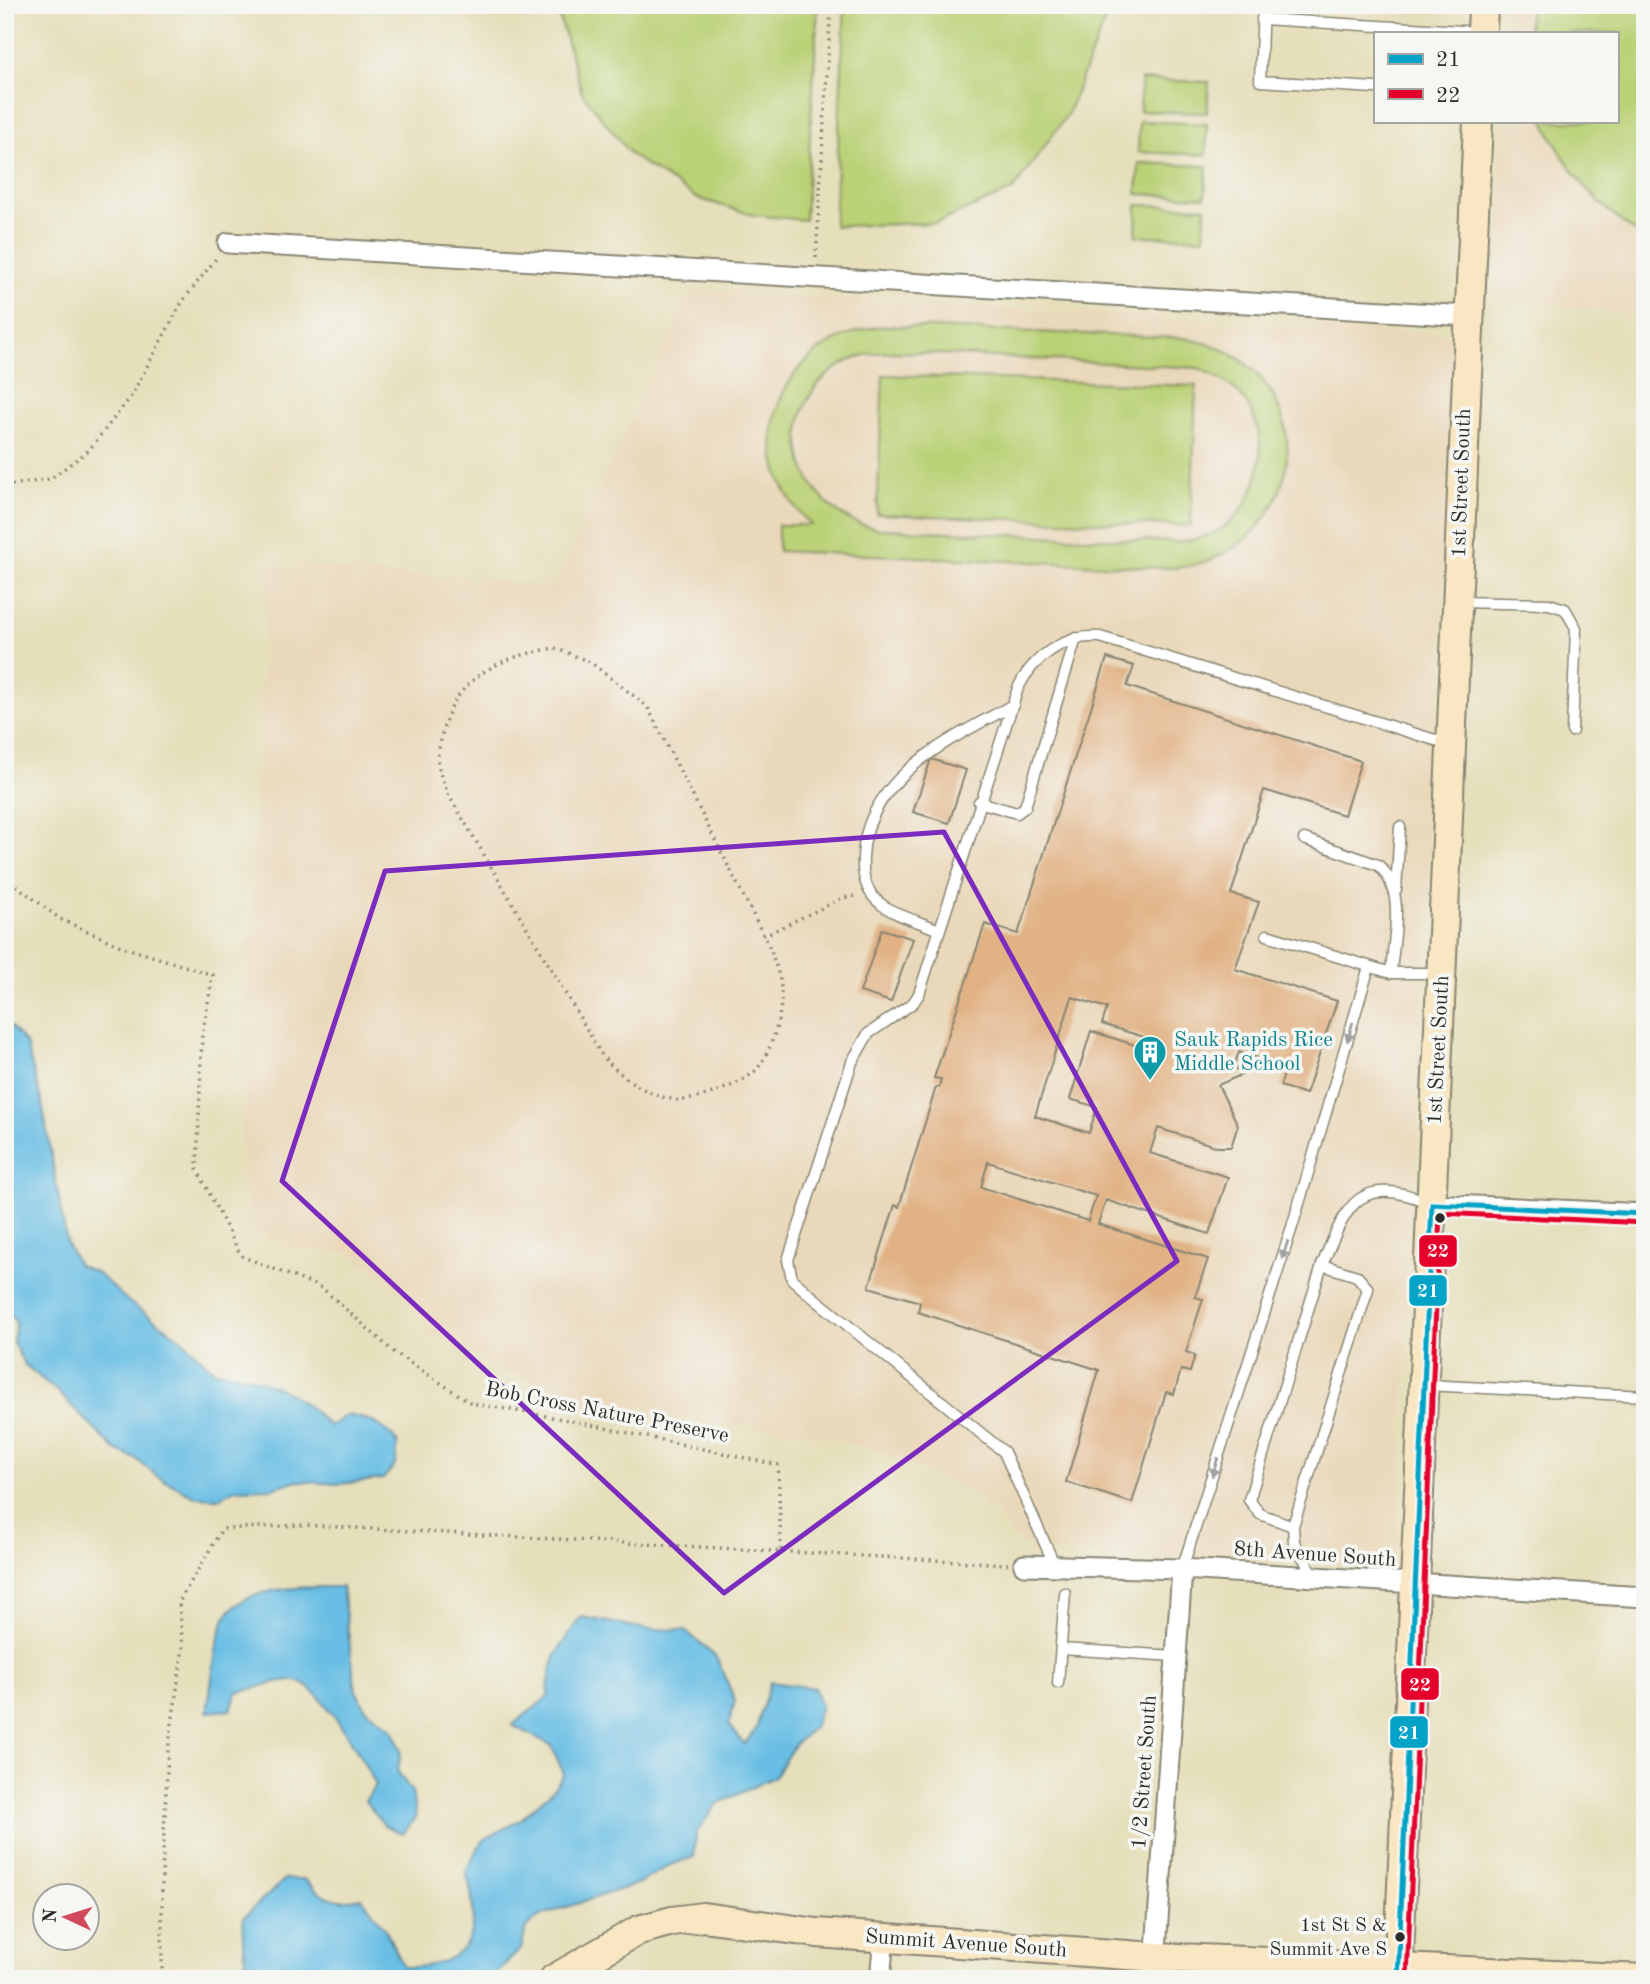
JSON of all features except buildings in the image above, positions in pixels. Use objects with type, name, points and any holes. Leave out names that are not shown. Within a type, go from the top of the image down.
[{"type":"street","points":[[1482,32],[1483,5]]},
{"type":"street","name":"1st Street South","points":[[1397,1974],[1478,122]]},
{"type":"street","points":[[228,243],[1469,316]]},
{"type":"street","points":[[1432,1204],[1645,1214]]},
{"type":"street","name":"8th Avenue South","points":[[1024,1565],[1182,1569],[1645,1597]]},
{"type":"street","name":"1/2 Street South","points":[[1155,1968],[1182,1569]]},
{"type":"street","name":"Summit Avenue South","points":[[554,1979],[639,1930],[672,1921],[703,1917],[817,1933],[1155,1968],[1645,1979]]},
{"type":"street","points":[[880,1979],[884,1938]]},
{"type":"lane","points":[[1263,5],[1260,81],[1374,88]]},
{"type":"lane","points":[[1262,19],[1466,32]]},
{"type":"lane","points":[[1458,602],[1549,604],[1565,609],[1576,628],[1572,730]]},
{"type":"lane","points":[[1055,1566],[1004,1452],[792,1279],[788,1260],[852,1062],[868,1034],[913,1003],[919,994],[979,802],[1027,671],[1047,653],[1076,638],[1084,636],[1107,639],[1452,745]]},
{"type":"lane","points":[[979,802],[1017,813],[1025,807],[1076,638]]},
{"type":"lane","points":[[939,930],[881,905],[871,893],[862,876],[863,850],[869,825],[891,789],[933,749],[1013,705]]},
{"type":"lane","points":[[1391,973],[1400,827]]},
{"type":"lane","points":[[1304,839],[1378,865],[1386,873],[1396,894]]},
{"type":"lane","points":[[1267,935],[1391,973],[1442,974]]},
{"type":"lane","points":[[1182,1569],[1292,1227],[1369,967]]},
{"type":"lane","points":[[1293,1526],[1260,1514],[1249,1500],[1322,1265],[1339,1225],[1349,1207],[1359,1197],[1371,1193],[1405,1193],[1432,1204]]},
{"type":"lane","points":[[1315,1578],[1294,1542],[1293,1526],[1368,1289],[1357,1276],[1322,1265]]},
{"type":"lane","points":[[1423,1385],[1645,1396]]},
{"type":"lane","points":[[1058,1683],[1065,1593]]},
{"type":"lane","points":[[1061,1649],[1176,1656]]},
{"type":"path","points":[[815,278],[831,5]]},
{"type":"path","points":[[5,486],[50,480],[88,451],[130,398],[182,302],[228,243]]},
{"type":"path","points":[[555,648],[590,662],[624,687],[647,706],[763,936],[782,988],[777,1020],[756,1071],[721,1089],[679,1100],[651,1092],[624,1079],[603,1057],[447,792],[438,761],[444,722],[459,692],[489,668],[518,654],[555,648]]},
{"type":"path","name":"Bob Cross Nature Preserve","points":[[5,877],[60,919],[123,947],[213,975],[202,1036],[197,1169],[241,1256],[322,1288],[394,1352],[471,1403],[684,1443],[778,1465],[781,1551]]},
{"type":"path","points":[[763,936],[843,898],[871,893]]},
{"type":"path","points":[[134,1979],[162,1975],[162,1873],[168,1751],[183,1648],[179,1602],[222,1529],[303,1525],[1024,1565]]},
{"type":"path","points":[[25,1979],[43,1979]]},
{"type":"highlighted area","points":[[944,832],[1177,1261],[724,1593],[282,1181],[385,871]]},
{"type":"shaded area","points":[[1506,5],[1645,5],[1645,315],[1496,299],[1502,122],[1618,122],[1618,32],[1505,32]]},
{"type":"shaded area","points":[[690,290],[1455,335],[1396,1568],[1031,1551],[1012,1535],[997,1511],[960,1486],[869,1448],[802,1431],[697,1422],[628,1411],[577,1399],[524,1379],[432,1335],[400,1291],[377,1271],[347,1252],[306,1251],[277,1243],[252,1227],[243,1178],[241,1141],[267,564],[555,586]]},
{"type":"green space","points":[[556,5],[818,5],[805,220],[753,215],[697,198],[632,156],[582,93]]},
{"type":"green space","points":[[845,5],[1108,5],[1105,20],[1067,115],[1013,190],[936,223],[834,226]]},
{"type":"green space","points":[[1530,5],[1645,5],[1645,238],[1613,215],[1573,172],[1544,122],[1618,122],[1618,32],[1528,32]]},
{"type":"green space","points":[[1141,80],[1209,82],[1207,113],[1140,111]]},
{"type":"green space","points":[[1139,121],[1207,124],[1206,155],[1138,152]]},
{"type":"green space","points":[[1139,163],[1207,166],[1205,197],[1137,194]]},
{"type":"green space","points":[[1137,205],[1205,207],[1204,238],[1136,236]]},
{"type":"green space","points":[[885,326],[1184,338],[1211,345],[1220,348],[1255,372],[1277,403],[1287,438],[1285,474],[1271,508],[1248,537],[1215,558],[1173,568],[778,551],[778,525],[811,525],[788,495],[775,463],[773,431],[780,401],[795,373],[819,351],[849,334]],"holes":[[[904,352],[1198,368],[1227,384],[1242,397],[1252,413],[1260,448],[1255,483],[1248,500],[1237,515],[1219,530],[1191,540],[1179,542],[880,529],[850,519],[826,502],[810,480],[801,454],[800,427],[807,401],[824,378],[851,360],[870,354]]]},
{"type":"green space","points":[[883,375],[1196,386],[1191,526],[877,514]]},
{"type":"water","points":[[5,1020],[26,1044],[42,1103],[67,1244],[78,1265],[96,1272],[129,1302],[183,1340],[214,1371],[237,1374],[282,1389],[305,1404],[330,1426],[347,1415],[382,1427],[398,1443],[395,1465],[383,1479],[339,1484],[295,1481],[273,1488],[235,1489],[219,1498],[196,1497],[158,1477],[136,1459],[115,1450],[58,1392],[24,1364],[13,1342],[16,1322],[5,1308]]},
{"type":"water","points":[[342,1587],[356,1691],[366,1709],[392,1729],[401,1750],[398,1772],[412,1792],[416,1817],[403,1834],[384,1825],[365,1801],[376,1785],[330,1710],[307,1686],[296,1681],[281,1681],[237,1692],[231,1710],[207,1712],[218,1643],[224,1621],[232,1609],[244,1600],[276,1590]]},
{"type":"water","points":[[581,1617],[646,1629],[685,1630],[716,1657],[735,1701],[729,1724],[744,1744],[756,1729],[770,1682],[814,1688],[821,1707],[813,1728],[795,1744],[774,1777],[717,1804],[696,1833],[694,1857],[670,1865],[639,1883],[540,1916],[526,1928],[521,1949],[490,1979],[246,1979],[243,1918],[285,1879],[304,1879],[323,1895],[337,1900],[362,1898],[384,1927],[404,1967],[427,1966],[445,1961],[458,1953],[467,1942],[472,1928],[473,1911],[466,1872],[482,1841],[521,1819],[551,1792],[564,1774],[551,1745],[512,1725],[548,1697],[553,1663]]},
{"type":"transit line","name":"21","points":[[1398,1979],[1432,1204],[1645,1214]]},
{"type":"transit line","name":"22","points":[[1407,1979],[1440,1213],[1645,1223]]},
{"type":"place","name":"Sauk Rapids Rice Middle School","points":[[1150,1082]]},
{"type":"place","name":"1st St S & Summit Ave S","points":[[1400,1937]]}]
